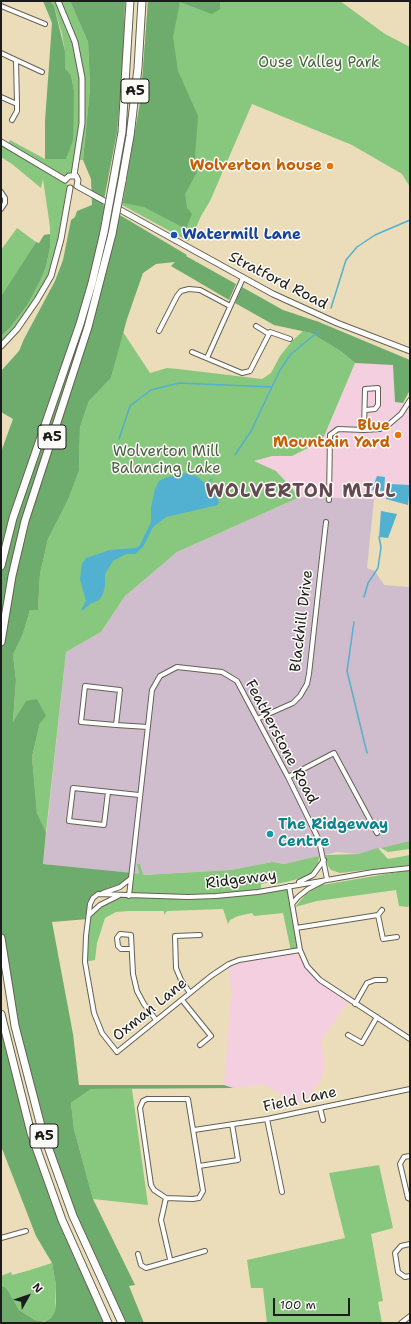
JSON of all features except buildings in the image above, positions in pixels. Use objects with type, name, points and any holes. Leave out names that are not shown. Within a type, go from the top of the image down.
[{"type":"highway","name":"A5","points":[[1,566],[12,518],[80,324],[104,232],[122,132],[130,1]]},
{"type":"highway","name":"A5","points":[[1,642],[12,576],[25,521],[88,327],[112,234],[130,136],[138,68],[142,1]]},
{"type":"highway","name":"A5","points":[[1,938],[16,1026],[42,1130],[73,1216],[122,1323]]},
{"type":"highway","name":"A5","points":[[1,1014],[31,1133],[62,1220],[108,1323]]},
{"type":"street","points":[[58,1],[76,42],[82,78],[82,123],[74,175],[78,180],[78,186],[70,188]]},
{"type":"street","points":[[1,6],[45,24]]},
{"type":"street","points":[[1,53],[42,72]]},
{"type":"street","points":[[12,120],[17,111],[16,60]]},
{"type":"street","points":[[1,97],[17,104]]},
{"type":"street","points":[[1,142],[65,180],[66,186],[70,188]]},
{"type":"street","points":[[65,180],[68,176],[74,175]]},
{"type":"street","name":"Stratford Road","points":[[78,186],[242,278],[289,302],[410,351]]},
{"type":"street","points":[[1,346],[17,330],[37,300],[50,276],[61,239],[70,188]]},
{"type":"street","points":[[1,192],[5,198],[5,203],[1,209]]},
{"type":"street","points":[[208,358],[242,278]]},
{"type":"street","points":[[159,331],[181,291],[189,289],[200,290],[230,306]]},
{"type":"street","points":[[256,326],[269,334],[270,332],[290,339]]},
{"type":"street","points":[[192,352],[242,373],[250,371],[269,334]]},
{"type":"street","points":[[364,430],[366,410],[364,406],[365,389],[378,388],[378,405],[375,408],[366,410]]},
{"type":"street","points":[[329,500],[330,436],[338,429],[364,430],[380,429],[387,426],[401,414],[410,400]]},
{"type":"street","name":"Blackhill Drive","points":[[257,719],[293,703],[300,696],[307,684],[326,522]]},
{"type":"street","name":"Featherstone Road","points":[[129,896],[139,795],[152,690],[160,676],[177,667],[222,672],[236,682],[288,777],[319,840],[327,879]]},
{"type":"street","points":[[116,725],[120,690],[85,686],[81,722],[116,725],[148,727]]},
{"type":"street","points":[[288,777],[334,753],[377,833]]},
{"type":"street","points":[[108,792],[104,825],[69,821],[73,788],[139,795]]},
{"type":"street","points":[[324,860],[318,870],[310,878],[289,886],[300,950],[307,966],[320,980],[410,1039]]},
{"type":"street","name":"Ridgeway","points":[[100,894],[121,896],[188,897],[258,892],[327,879],[410,868]]},
{"type":"street","points":[[89,915],[91,900],[100,894],[120,887],[130,878]]},
{"type":"street","points":[[292,904],[308,889],[327,879]]},
{"type":"street","points":[[89,915],[100,905],[121,896]]},
{"type":"street","points":[[296,928],[378,914],[382,910]]},
{"type":"street","points":[[378,914],[383,939],[397,937]]},
{"type":"street","name":"Oxman Lane","points":[[89,915],[86,936],[85,962],[94,1013],[102,1034],[117,1052],[190,993],[229,964],[239,960],[300,950]]},
{"type":"street","points":[[131,949],[121,949],[118,946],[117,938],[120,934],[131,935],[133,974],[137,991],[144,1004],[156,1020]]},
{"type":"street","points":[[190,993],[181,980],[176,968],[175,936],[200,935]]},
{"type":"street","points":[[355,1004],[367,983],[375,980],[385,980]]},
{"type":"street","points":[[182,1000],[211,1036],[200,1045]]},
{"type":"street","points":[[362,1044],[377,1017]]},
{"type":"street","points":[[348,1035],[366,1046]]},
{"type":"street","name":"Field Lane","points":[[194,1130],[267,1119],[410,1089]]},
{"type":"street","points":[[147,1099],[188,1099],[194,1130],[202,1191],[199,1198],[194,1199],[166,1198],[154,1190],[151,1185],[140,1108],[141,1104],[147,1099]]},
{"type":"street","points":[[320,1108],[323,1120]]},
{"type":"street","points":[[267,1119],[282,1192]]},
{"type":"street","points":[[199,1166],[238,1160],[232,1124]]},
{"type":"street","points":[[410,1156],[404,1157],[400,1164],[408,1198],[410,1198]]},
{"type":"street","points":[[166,1198],[161,1220],[170,1259]]},
{"type":"street","points":[[1,1238],[26,1231]]},
{"type":"street","points":[[410,1244],[401,1246],[395,1253],[398,1272],[405,1277],[410,1276]]},
{"type":"street","points":[[138,1254],[142,1265],[146,1268],[170,1259],[205,1250]]},
{"type":"street","points":[[402,1323],[410,1316]]},
{"type":"shaded area","points":[[355,363],[393,365],[395,402],[403,403],[410,409],[410,500],[300,497],[276,471],[254,461],[272,456],[292,456],[322,441]]},
{"type":"shaded area","points":[[300,497],[374,499],[367,568],[375,571],[384,585],[409,587],[410,841],[358,854],[337,852],[284,864],[272,862],[231,870],[142,875],[43,864],[66,652],[101,632],[125,596],[177,552]]},
{"type":"shaded area","points":[[291,951],[300,958],[312,976],[348,1002],[321,1041],[325,1060],[321,1080],[303,1102],[291,1103],[272,1089],[263,1085],[233,1088],[224,1085],[231,995],[229,964]]},
{"type":"green space","points":[[43,1],[50,1],[54,6],[65,51],[65,68],[71,75],[74,91],[73,140],[66,159],[45,159],[45,121],[52,23]]},
{"type":"green space","points":[[50,1],[70,1],[88,42],[90,88],[83,160],[76,160],[74,175],[65,181],[69,188],[57,259],[37,300],[1,346],[1,336],[10,328],[28,304],[46,267],[50,248],[50,227],[43,179],[41,188],[12,164],[1,157],[1,144],[7,146],[10,140],[45,159],[66,159],[74,91],[71,75],[65,68],[65,51],[62,34],[54,6]]},
{"type":"green space","points":[[70,1],[125,1],[123,62],[117,132],[103,205],[187,255],[186,256],[236,284],[229,300],[171,266],[175,262],[156,264],[143,273],[127,319],[111,378],[89,401],[80,427],[79,471],[68,500],[48,539],[40,574],[38,610],[30,610],[23,634],[13,655],[16,680],[13,722],[26,701],[37,699],[46,716],[40,723],[32,757],[37,813],[46,832],[43,864],[132,873],[127,881],[93,898],[88,919],[52,922],[73,1034],[79,1085],[224,1085],[233,1088],[91,1089],[71,1103],[74,1129],[93,1199],[135,1285],[129,1286],[144,1323],[122,1323],[73,1216],[42,1130],[15,1026],[1,938],[1,642],[6,610],[1,610],[1,452],[13,419],[1,412],[1,371],[19,351],[55,281],[63,260],[71,220],[75,217],[77,211],[92,205],[91,179],[83,160],[90,88],[88,42]]},
{"type":"green space","name":"Ouse Valley Park","points":[[148,1],[340,1],[385,34],[410,47],[410,187],[402,174],[352,145],[252,104],[210,201],[201,216],[192,237],[188,241],[122,205],[141,97]]},
{"type":"green space","points":[[148,1],[220,1],[220,9],[212,14],[180,2],[173,37],[178,71],[198,116],[195,157],[197,172],[185,194],[187,208],[192,214],[186,229],[144,207],[123,203],[141,97]]},
{"type":"green space","points":[[17,228],[36,242],[1,296],[1,250]]},
{"type":"green space","points":[[50,234],[50,248],[46,267],[40,281],[28,304],[10,328],[1,336],[1,296],[36,242],[39,243],[44,235]]},
{"type":"green space","points":[[242,287],[283,310],[319,322],[410,360],[410,390],[403,403],[395,402],[393,365],[355,363],[342,352],[311,333],[274,325],[235,303]]},
{"type":"green space","name":"Wolverton Mill Balancing Lake","points":[[303,331],[311,333],[342,352],[355,363],[322,441],[292,456],[272,456],[254,461],[276,471],[300,497],[177,552],[125,596],[101,632],[66,652],[46,832],[37,813],[32,757],[40,723],[13,723],[16,680],[13,655],[23,634],[30,610],[38,610],[40,574],[48,539],[68,500],[79,471],[80,427],[89,401],[111,378],[123,332],[150,373],[167,368],[262,379],[271,373],[280,356],[292,341]]},
{"type":"green space","points":[[410,841],[410,849],[388,852],[381,848]]},
{"type":"green space","points":[[378,848],[388,859],[410,855],[410,865],[340,873],[331,870],[328,866],[325,855],[358,854]]},
{"type":"green space","points":[[319,856],[318,866],[309,876],[271,885],[270,882],[261,884],[261,890],[289,886],[300,950],[291,951],[283,913],[254,916],[252,913],[238,916],[230,920],[228,924],[223,909],[167,911],[164,915],[164,911],[129,911],[116,912],[105,918],[97,943],[95,960],[85,962],[89,915],[108,900],[129,896],[132,873],[139,874],[137,864],[140,864],[143,875],[231,870],[272,862],[284,864]]},
{"type":"green space","points":[[410,871],[410,904],[408,907],[399,906],[396,890],[317,901],[295,907],[306,894],[322,885]]},
{"type":"green space","points":[[1,1014],[31,1133],[62,1220],[108,1323],[1,1323],[1,1286],[5,1287],[9,1292],[19,1310],[35,1320],[44,1322],[51,1318],[55,1311],[56,1285],[52,1263],[36,1236],[1,1146]]},
{"type":"green space","points":[[91,1089],[132,1089],[148,1205],[93,1199],[74,1129],[71,1103]]},
{"type":"green space","points":[[379,1165],[393,1228],[371,1234],[383,1301],[378,1302],[382,1323],[267,1323],[263,1288],[251,1288],[247,1260],[345,1238],[329,1173]]},
{"type":"green space","points":[[52,1263],[56,1285],[55,1311],[51,1318],[43,1322],[35,1320],[19,1310],[9,1292],[5,1287],[1,1286],[1,1276],[11,1272],[12,1275]]},
{"type":"water","points":[[185,473],[196,476],[210,487],[219,501],[218,505],[166,517],[153,527],[143,547],[135,554],[126,554],[113,561],[105,574],[103,594],[99,600],[81,610],[86,601],[80,579],[82,564],[86,558],[110,550],[136,548],[140,545],[151,522],[151,507],[155,489],[159,481]]},
{"type":"water","points":[[377,476],[385,477],[384,491],[372,490]]},
{"type":"water","points":[[389,484],[410,485],[408,505],[386,499]]},
{"type":"water","points":[[381,511],[397,514],[388,538],[379,537]]},
{"type":"waterway","points":[[331,308],[346,260],[357,247],[375,235],[410,220]]},
{"type":"waterway","points":[[235,455],[251,431],[280,370],[291,354],[319,331]]},
{"type":"waterway","points":[[119,439],[130,406],[151,390],[179,383],[272,387]]},
{"type":"waterway","points":[[205,484],[212,479]]},
{"type":"waterway","points":[[364,597],[368,583],[378,568],[381,547],[379,537]]},
{"type":"waterway","points":[[354,622],[347,671],[367,753]]},
{"type":"place","name":"Wolverton house","points":[[330,166]]},
{"type":"place","name":"Watermill Lane","points":[[174,235]]},
{"type":"place","name":"Blue Mountain Yard","points":[[398,435]]},
{"type":"place","name":"The Ridgeway Centre","points":[[270,834]]},
{"type":"district","name":"WOLVERTON MILL","points":[[301,492]]}]
